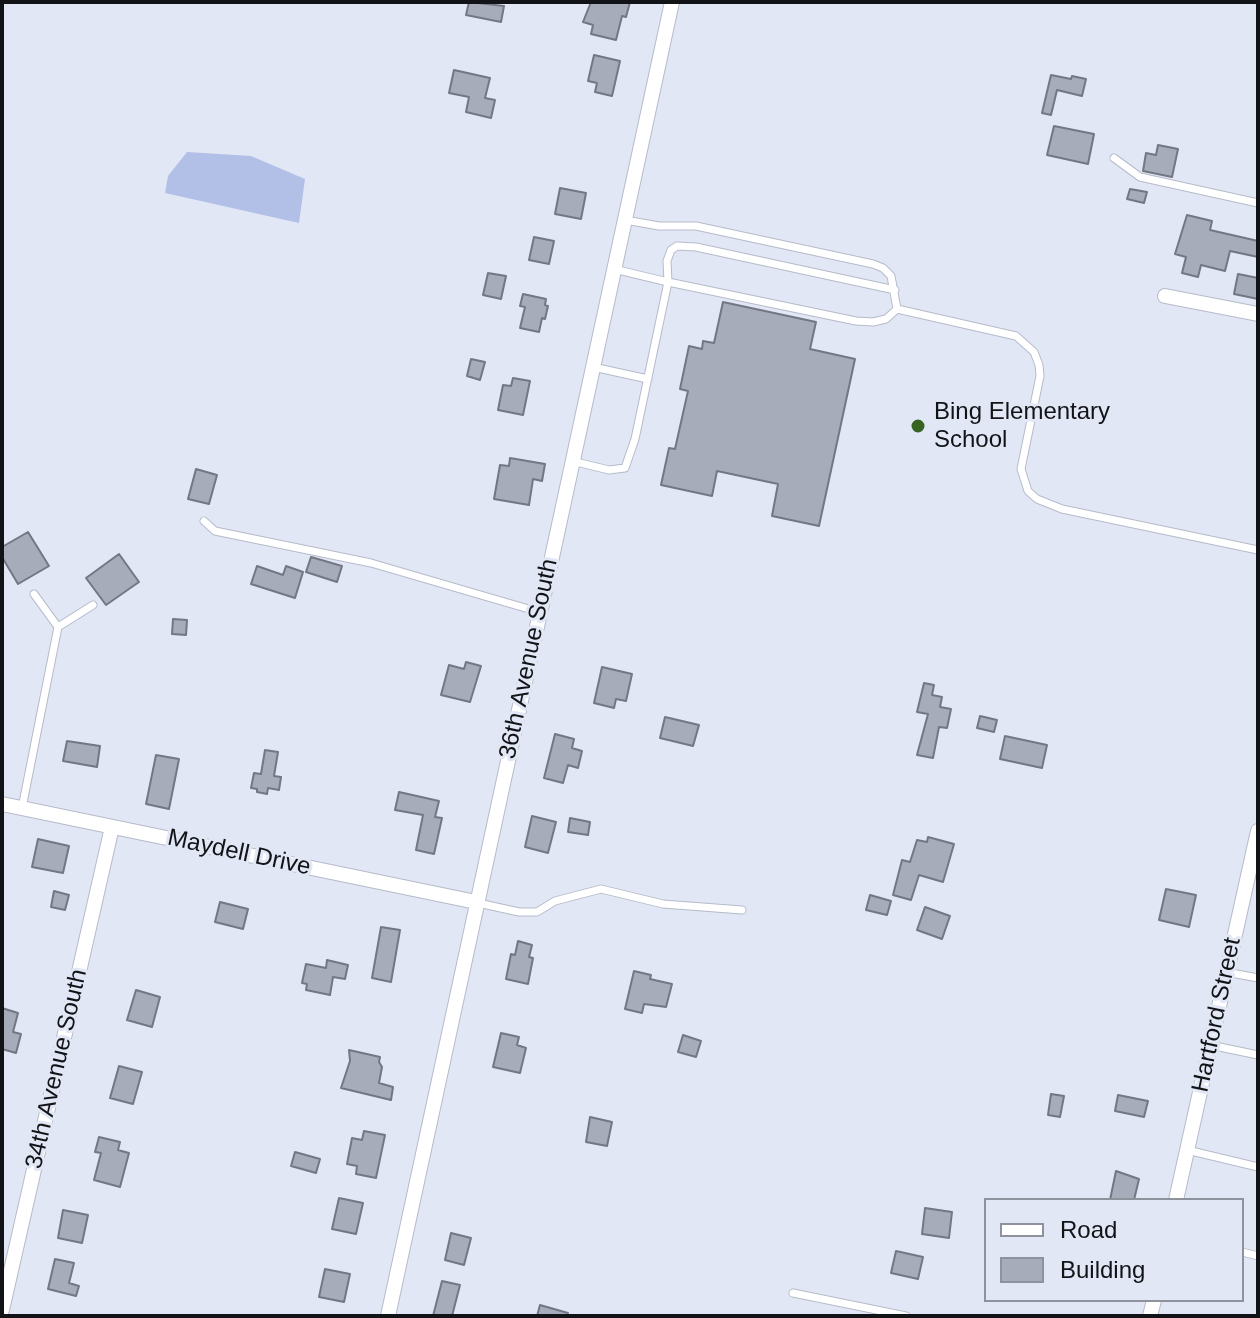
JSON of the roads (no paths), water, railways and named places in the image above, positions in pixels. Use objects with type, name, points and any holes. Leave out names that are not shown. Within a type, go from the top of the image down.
[{"type":"street","name":"36th Avenue South","points":[[388,1316],[672,2]]},
{"type":"street","points":[[1165,296],[1258,314]]},
{"type":"street","name":"Maydell Drive","points":[[2,804],[476,902]]},
{"type":"street","name":"34th Avenue South","points":[[2,1310],[112,827]]},
{"type":"street","name":"Hartford Street","points":[[1176,1198],[1258,831]]},
{"type":"lane","points":[[1114,158],[1140,177],[1258,203]]},
{"type":"lane","points":[[625,220],[659,226],[696,226],[873,264],[891,276],[897,309]]},
{"type":"lane","points":[[572,461],[609,470],[625,468],[635,439],[668,282],[667,261],[671,250],[677,246],[895,290]]},
{"type":"lane","points":[[614,269],[856,321],[886,319],[897,309]]},
{"type":"lane","points":[[897,309],[1016,336],[1034,352],[1040,376],[1021,469],[1028,491],[1037,499],[1062,509],[1258,550]]},
{"type":"lane","points":[[593,367],[648,379]]},
{"type":"lane","points":[[204,521],[215,531],[371,563],[539,612]]},
{"type":"lane","points":[[34,594],[58,627]]},
{"type":"lane","points":[[22,808],[58,627],[93,605]]},
{"type":"lane","points":[[476,902],[519,912],[537,912],[555,901],[601,889],[663,904],[742,910]]},
{"type":"lane","points":[[1226,972],[1258,978]]},
{"type":"lane","points":[[1210,1045],[1258,1055]]},
{"type":"lane","points":[[1187,1150],[1258,1167]]},
{"type":"lane","points":[[793,1293],[906,1316]]},
{"type":"water","points":[[187,152],[251,156],[305,179],[299,223],[165,193],[168,176]]},
{"type":"place","name":"Bing Elementary School","points":[[918,426]]}]
